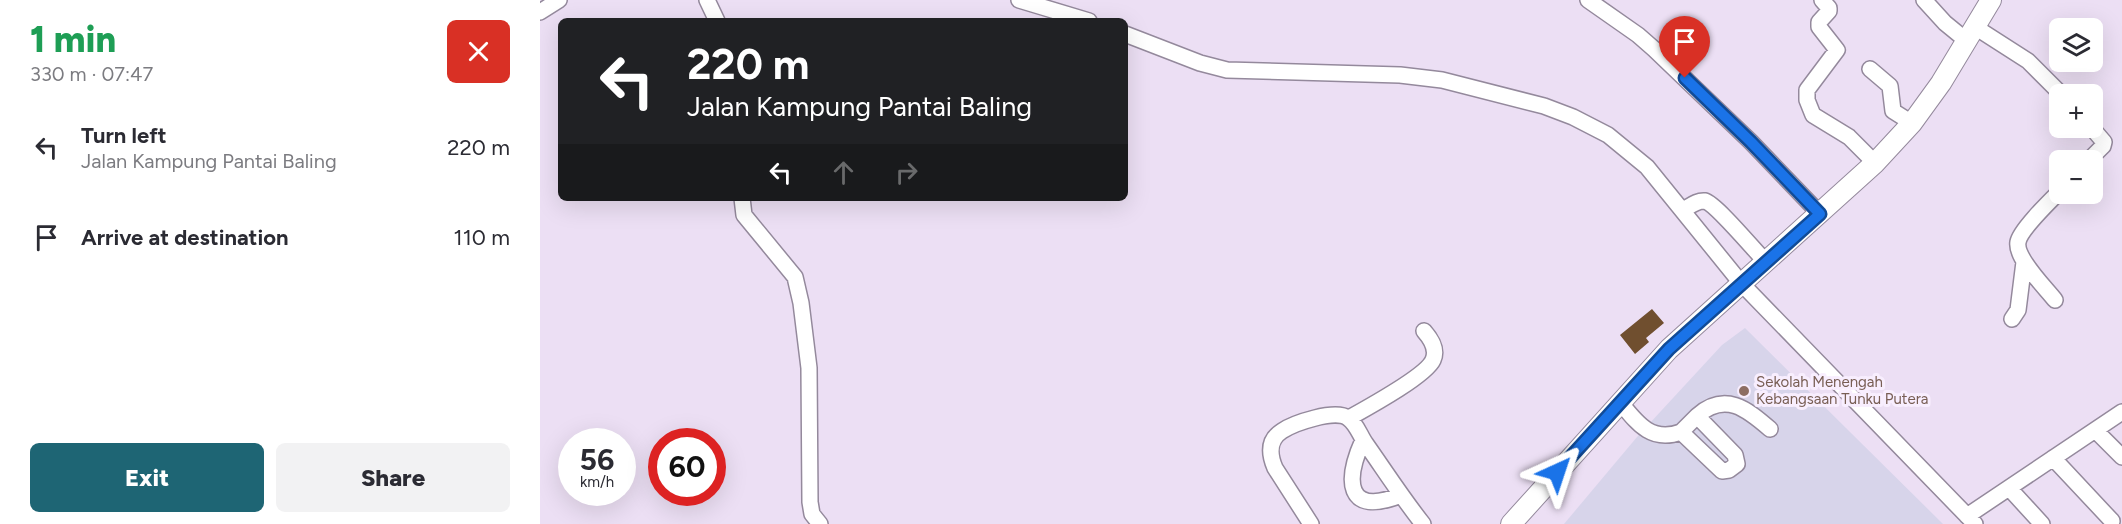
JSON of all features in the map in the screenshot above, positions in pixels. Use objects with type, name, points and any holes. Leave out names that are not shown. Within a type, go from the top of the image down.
[{"type":"main road","points":[[1510,524],[1669,349],[1875,163],[1912,123],[1941,83],[1990,0]]},
{"type":"street","points":[[540,12],[558,0]]},
{"type":"street","points":[[707,0],[716,18]]},
{"type":"street","points":[[1019,0],[1079,18]]},
{"type":"street","points":[[1588,0],[1654,49],[1751,142],[1820,214]]},
{"type":"street","points":[[1822,0],[1828,5],[1829,11],[1819,22],[1819,27],[1837,50],[1807,90],[1808,104],[1813,115],[1849,137],[1875,163]]},
{"type":"street","points":[[1924,0],[1945,23],[2028,61],[2051,84]]},
{"type":"street","points":[[1128,35],[1200,63],[1227,70],[1360,74],[1432,79],[1471,86],[1544,106],[1591,125],[1620,144],[1647,167],[1742,283],[1971,520],[2009,488],[2122,412]]},
{"type":"street","points":[[1870,69],[1890,86],[1893,111],[1912,123]]},
{"type":"street","points":[[2099,150],[2104,142],[2101,138]]},
{"type":"street","points":[[742,201],[744,215],[795,277],[805,325],[809,368],[811,508],[815,519],[820,524]]},
{"type":"street","points":[[1683,210],[1701,201],[1712,205],[1766,262]]},
{"type":"street","points":[[2049,203],[2019,237],[2018,248],[2024,262],[2055,300]]},
{"type":"street","points":[[2012,319],[2018,310],[2024,262]]},
{"type":"street","points":[[1348,418],[1386,398],[1428,367],[1435,352],[1431,340],[1424,331]]},
{"type":"street","points":[[1620,402],[1633,418],[1655,434],[1667,436],[1681,432],[1702,411],[1717,405],[1735,405],[1745,409],[1770,429]]},
{"type":"street","points":[[1311,524],[1275,468],[1271,459],[1272,442],[1279,432],[1296,424],[1336,415],[1348,418],[1423,524]]},
{"type":"street","points":[[1681,432],[1722,471],[1734,468],[1737,464],[1735,455],[1697,416]]},
{"type":"street","points":[[2095,430],[2122,457]]},
{"type":"street","points":[[1363,440],[1351,474],[1353,489],[1357,495],[1364,500],[1378,502],[1401,495]]},
{"type":"street","points":[[2053,458],[2112,521]]},
{"type":"street","points":[[2009,488],[2042,524]]},
{"type":"shaded area","name":"Sekolah Menengah Kebangsaan Tunku Putera","points":[[1745,328],[1943,524],[1564,524],[1637,437],[1722,345]]},
{"type":"building","points":[[1652,309],[1664,323],[1646,338],[1649,342],[1635,354],[1620,335]]},
{"type":"place","name":"Sekolah Menengah Kebangsaan Tunku Putera","points":[[1744,391]]},
{"type":"route","points":[[1557,472],[1669,349],[1820,214],[1685,78]]}]
